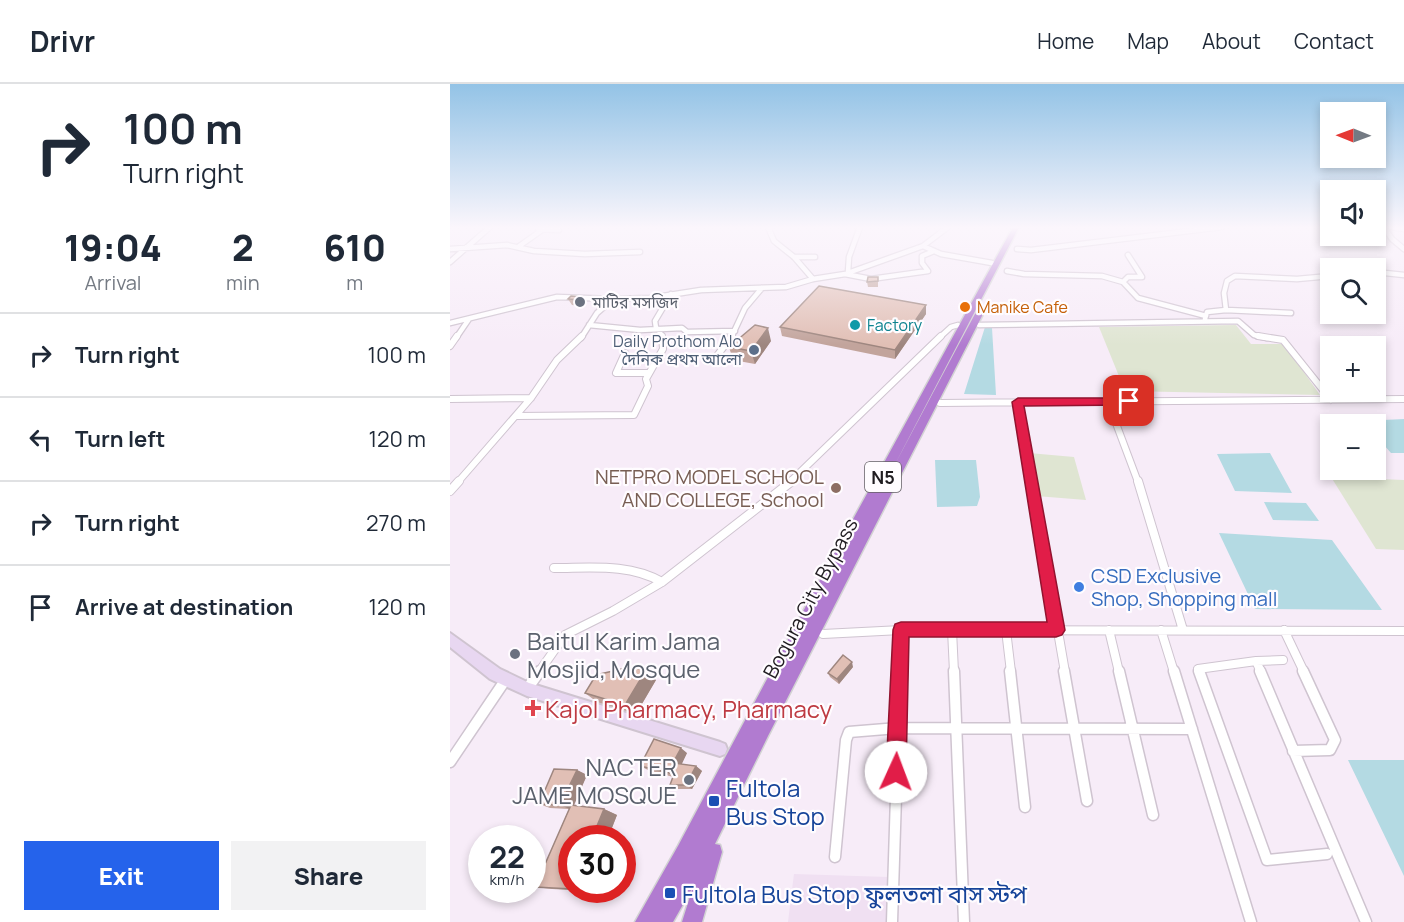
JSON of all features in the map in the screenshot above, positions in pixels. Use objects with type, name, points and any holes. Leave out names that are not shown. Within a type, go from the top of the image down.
[{"type":"highway","name":"Bogura City Bypass","points":[[757,728],[996,266]]},
{"type":"highway","name":"Bogura City Bypass","points":[[757,728],[900,468],[1003,266]]},
{"type":"highway","name":"N5","points":[[645,922],[757,728]]},
{"type":"highway","name":"N5","points":[[662,922],[698,859],[757,728]]},
{"type":"highway","points":[[692,922],[712,852]]},
{"type":"main road","points":[[450,639],[495,674],[527,689],[720,749]]},
{"type":"street","points":[[802,266],[813,279]]},
{"type":"street","points":[[847,273],[848,266]]},
{"type":"street","points":[[450,322],[557,297],[638,299],[701,290],[786,287],[866,266]]},
{"type":"street","points":[[847,273],[871,279],[928,271],[924,266]]},
{"type":"street","points":[[1123,282],[1128,277],[1142,277],[1135,266]]},
{"type":"street","points":[[1007,271],[1024,274],[1102,276],[1123,282],[1138,298],[1205,319]]},
{"type":"street","points":[[1386,273],[1404,275]]},
{"type":"street","points":[[1226,310],[1224,293],[1227,281],[1235,276],[1297,279],[1320,277]]},
{"type":"street","points":[[716,357],[724,350],[745,308],[762,288]]},
{"type":"street","points":[[516,416],[631,417],[634,415],[648,386],[646,379],[661,359],[664,344],[655,321],[671,294]]},
{"type":"street","points":[[450,491],[531,398],[557,360],[578,342],[597,313],[613,299]]},
{"type":"street","points":[[1205,319],[1207,312],[1214,310],[1291,312]]},
{"type":"street","points":[[450,346],[469,319]]},
{"type":"street","points":[[979,325],[1205,319],[1238,321],[1252,335],[1261,339],[1283,340],[1320,386]]},
{"type":"street","points":[[589,325],[640,330],[682,328],[687,332],[735,331]]},
{"type":"street","points":[[527,689],[566,634],[613,611],[662,582],[730,531],[799,475],[941,336],[951,327],[958,325]]},
{"type":"street","points":[[625,352],[615,372],[649,374]]},
{"type":"street","points":[[450,399],[531,398]]},
{"type":"street","points":[[1386,399],[1404,399]]},
{"type":"street","points":[[940,403],[1320,400]]},
{"type":"street","points":[[1018,402],[1087,801]]},
{"type":"street","points":[[1108,402],[1127,456],[1132,461],[1183,630]]},
{"type":"street","points":[[554,568],[633,570],[651,573],[662,582]]},
{"type":"street","points":[[892,922],[901,630]]},
{"type":"street","points":[[823,634],[901,630],[1404,631]]},
{"type":"street","points":[[952,630],[964,922]]},
{"type":"street","points":[[1006,630],[1025,807]]},
{"type":"street","points":[[1109,630],[1153,815]]},
{"type":"street","points":[[1161,630],[1251,922]]},
{"type":"street","points":[[1284,630],[1335,740],[1330,750],[1293,751]]},
{"type":"street","points":[[1283,660],[1256,661],[1198,669],[1267,860],[1327,855]]},
{"type":"street","points":[[1256,661],[1366,922]]},
{"type":"street","points":[[450,762],[506,679]]},
{"type":"street","points":[[835,856],[849,732],[898,728],[1192,729]]},
{"type":"shaded area","points":[[794,874],[889,877],[886,922],[788,922]]},
{"type":"green space","points":[[1236,325],[1251,344],[1284,344],[1320,395],[1125,391],[1099,327]]},
{"type":"green space","points":[[1029,453],[1074,457],[1086,500],[1036,496]]},
{"type":"green space","points":[[1333,480],[1404,480],[1404,550],[1376,549]]},
{"type":"water","points":[[985,327],[992,328],[996,395],[964,394]]},
{"type":"water","points":[[1404,419],[1404,453],[1391,453],[1386,447],[1386,420]]},
{"type":"water","points":[[1270,453],[1292,493],[1235,491],[1217,454]]},
{"type":"water","points":[[935,460],[976,460],[980,497],[977,506],[937,507]]},
{"type":"water","points":[[1264,502],[1306,503],[1319,521],[1273,520]]},
{"type":"water","points":[[1219,533],[1332,540],[1382,610],[1255,609]]},
{"type":"water","points":[[1348,760],[1404,760],[1404,876]]},
{"type":"building","points":[[868,277],[878,277],[878,281],[867,282]]},
{"type":"building","name":"Factory","points":[[819,286],[926,305],[895,350],[780,327]]},
{"type":"building","points":[[571,296],[582,297],[579,300],[568,299]]},
{"type":"building","points":[[755,325],[768,328],[751,351],[729,347]]},
{"type":"building","points":[[843,655],[852,662],[837,679],[828,673]]},
{"type":"building","points":[[630,667],[646,670],[625,705],[585,693],[596,675]]},
{"type":"building","points":[[654,739],[681,748],[673,763],[696,766],[686,785],[670,785],[674,774],[640,766]]},
{"type":"building","points":[[554,769],[577,770],[560,805],[539,804]]},
{"type":"building","points":[[571,805],[604,809],[597,825],[562,825]]},
{"type":"building","points":[[558,835],[558,888],[546,888],[546,862]]},
{"type":"place","name":"মাটির মসজিদ","points":[[580,302]]},
{"type":"place","name":"Manike Cafe","points":[[965,307]]},
{"type":"place","name":"Factory","points":[[855,325]]},
{"type":"place","name":"Daily Prothom Alo দৈনিক প্রথম আলো","points":[[754,350]]},
{"type":"place","name":"NETPRO MODEL SCHOOL AND COLLEGE, School","points":[[836,488]]},
{"type":"place","name":"CSD Exclusive Shop, Shopping mall","points":[[1079,587]]},
{"type":"place","name":"Baitul Karim Jama Mosjid, Mosque","points":[[515,654]]},
{"type":"place","name":"Kajol Pharmacy, Pharmacy","points":[[533,708]]},
{"type":"place","name":"NACTER JAME MOSQUE","points":[[689,780]]},
{"type":"place","name":"Fultola Bus Stop","points":[[714,801]]},
{"type":"place","name":"Fultola Bus Stop ফুলতলা বাস স্টপ","points":[[670,893]]},
{"type":"route","points":[[896,772],[901,630],[1056,630],[1018,402],[1129,401]]}]
